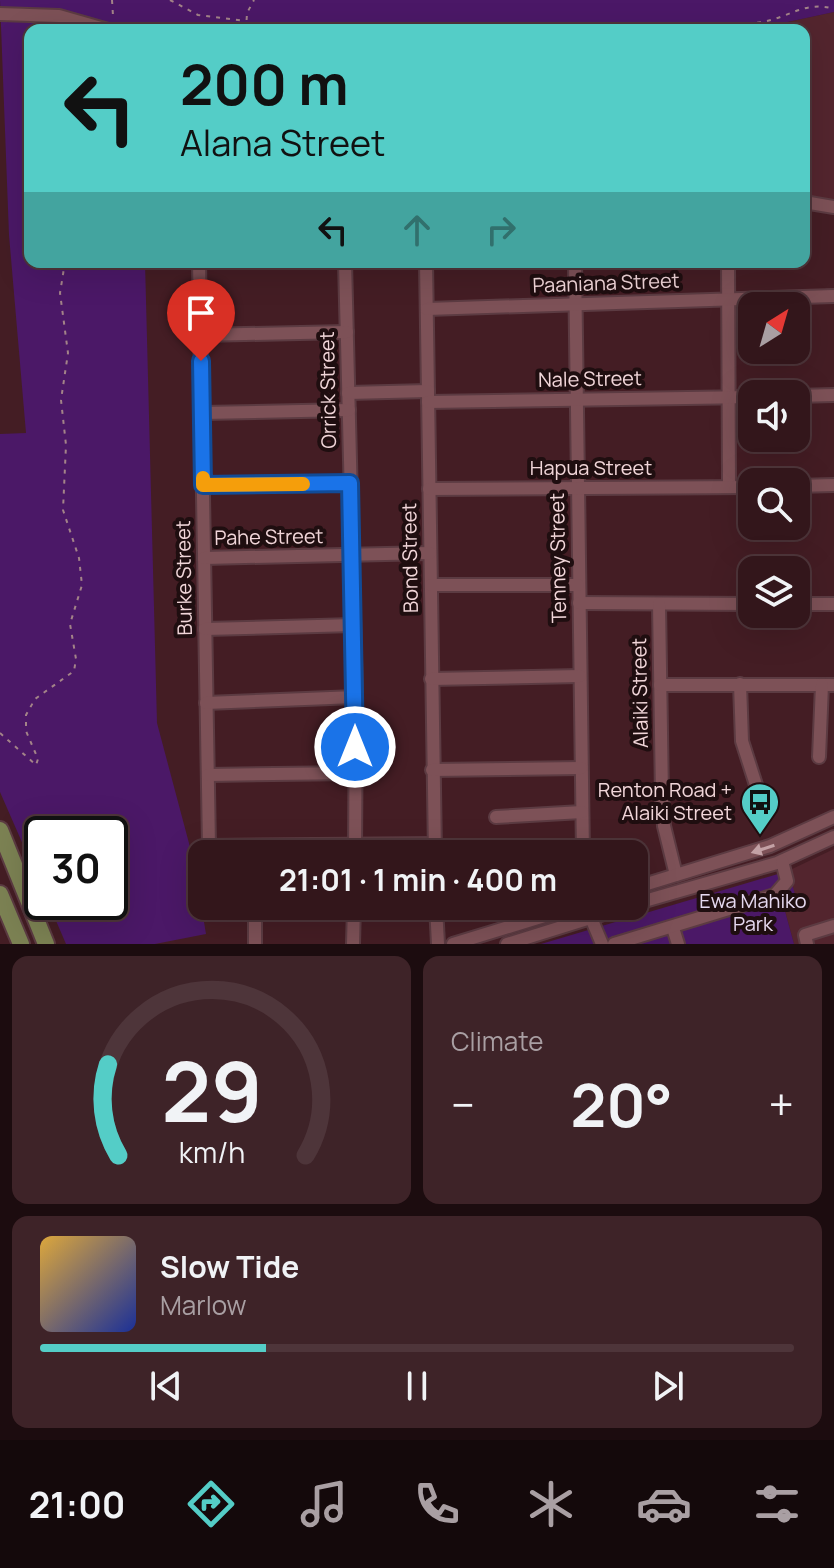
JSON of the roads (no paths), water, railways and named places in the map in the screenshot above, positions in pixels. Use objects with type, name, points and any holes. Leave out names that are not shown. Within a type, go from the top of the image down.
[{"type":"main road","points":[[0,830],[46,944]]},
{"type":"main road","points":[[0,894],[21,944]]},
{"type":"street","points":[[0,14],[59,16],[87,24]]},
{"type":"street","points":[[810,203],[834,207]]},
{"type":"street","name":"Burke Street","points":[[199,268],[209,840]]},
{"type":"street","name":"Orrick Street","points":[[345,268],[356,697],[355,840]]},
{"type":"street","name":"Bond Street","points":[[426,268],[434,840]]},
{"type":"street","name":"Tenney Street","points":[[575,268],[583,840]]},
{"type":"street","points":[[728,268],[729,487]]},
{"type":"street","name":"Paaniana Street","points":[[427,309],[834,296]]},
{"type":"street","points":[[201,335],[347,332]]},
{"type":"street","name":"Nale Street","points":[[348,393],[577,399],[738,397]]},
{"type":"street","points":[[810,396],[834,395]]},
{"type":"street","points":[[202,413],[349,410]]},
{"type":"street","points":[[203,485],[350,483]]},
{"type":"street","points":[[810,486],[834,485]]},
{"type":"street","name":"Hapua Street","points":[[429,489],[738,487]]},
{"type":"street","name":"Pahe Street","points":[[204,558],[430,553]]},
{"type":"street","points":[[431,585],[578,585]]},
{"type":"street","points":[[579,603],[738,604]]},
{"type":"street","name":"Alaiki Street","points":[[659,604],[664,826],[676,875]]},
{"type":"street","points":[[810,604],[834,604]]},
{"type":"street","points":[[205,629],[354,625]]},
{"type":"street","points":[[431,679],[580,676]]},
{"type":"street","points":[[740,684],[742,741],[757,788]]},
{"type":"street","points":[[660,685],[828,685],[819,757]]},
{"type":"street","points":[[206,703],[356,697]]},
{"type":"street","points":[[432,770],[581,768]]},
{"type":"street","points":[[208,775],[355,773]]},
{"type":"street","points":[[496,817],[582,812]]},
{"type":"street","points":[[648,884],[770,846],[834,817]]},
{"type":"street","points":[[648,900],[782,861],[834,837]]},
{"type":"street","points":[[614,944],[775,895],[787,881],[782,861]]},
{"type":"street","points":[[255,920],[255,943]]},
{"type":"street","points":[[353,944],[354,920]]},
{"type":"street","points":[[437,920],[438,944]]},
{"type":"street","points":[[453,944],[531,920]]},
{"type":"street","points":[[507,944],[567,920]]},
{"type":"street","points":[[593,920],[602,944]]},
{"type":"street","points":[[807,944],[805,935],[834,926]]},
{"type":"street","points":[[673,928],[678,944]]},
{"type":"place","name":"Renton Road + Alaiki Street","points":[[760,836]]},
{"type":"park label","name":"Ewa Mahiko Park","points":[[753,912]]}]
